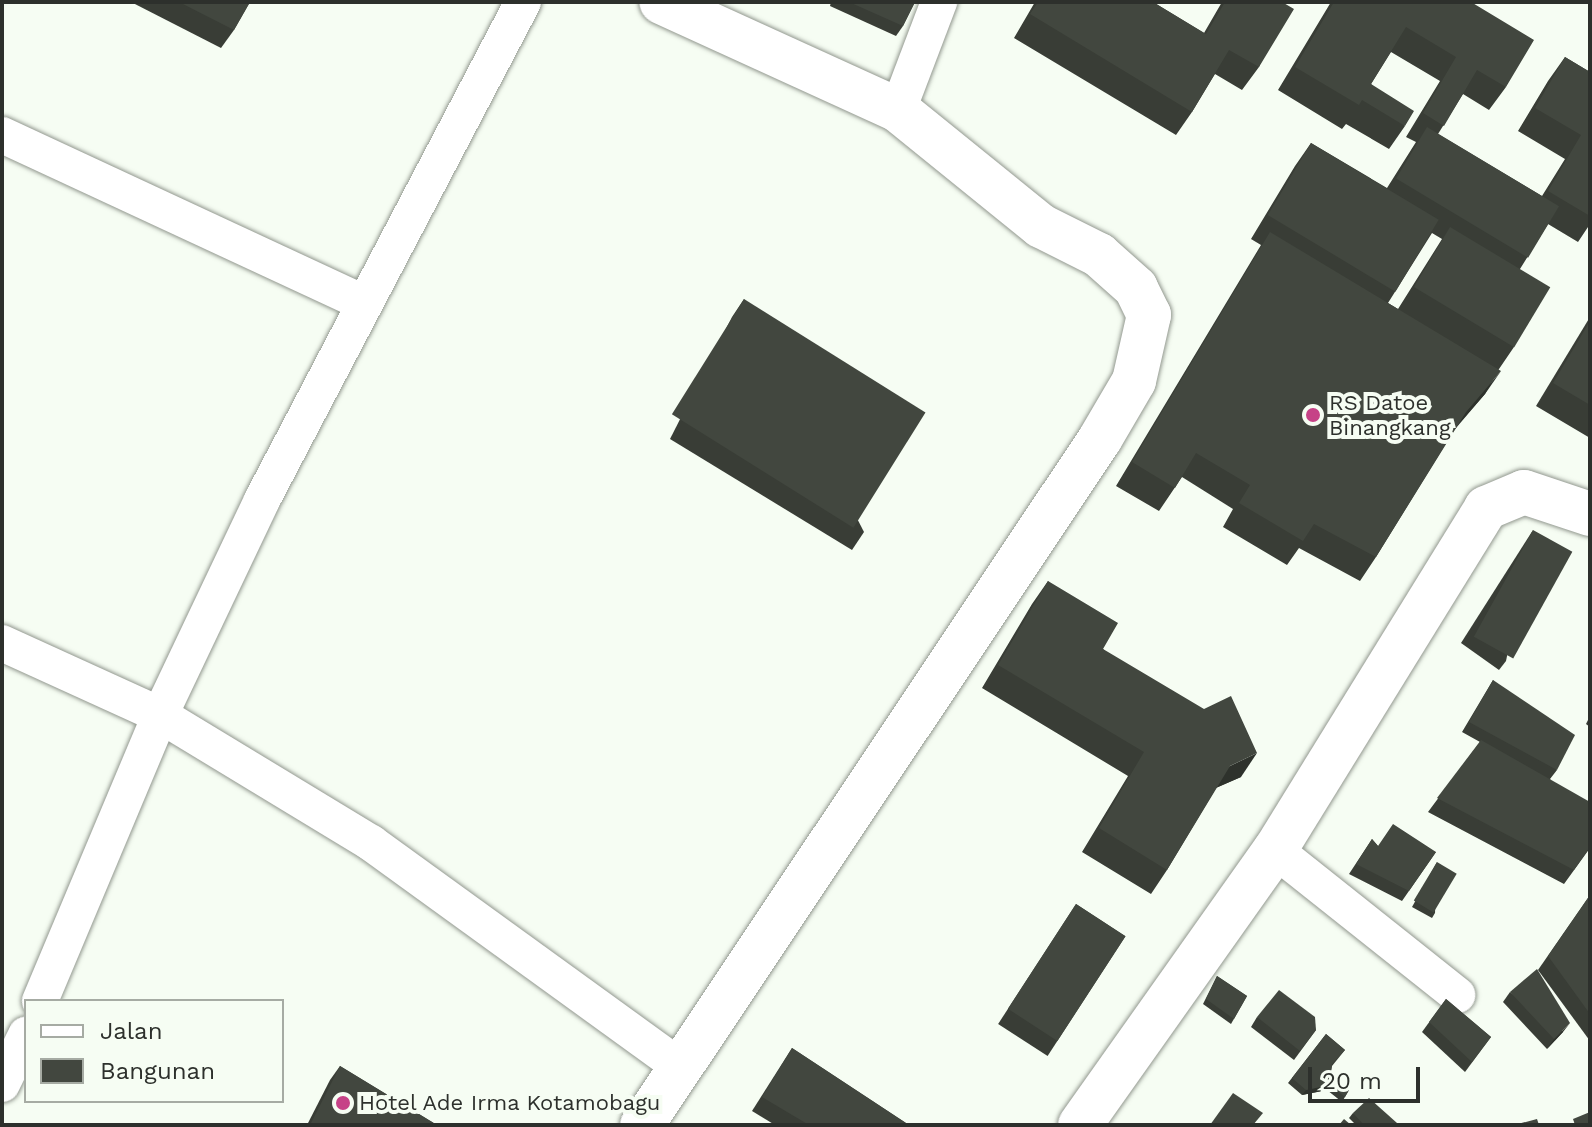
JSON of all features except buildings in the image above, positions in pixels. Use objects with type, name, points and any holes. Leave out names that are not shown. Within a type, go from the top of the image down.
[{"type":"street","points":[[41,999],[160,715],[362,302],[523,2]]},
{"type":"street","points":[[642,1125],[1100,439],[1134,381],[1145,347],[1149,315],[1136,288],[1099,255],[1041,226],[898,110],[661,2]]},
{"type":"street","points":[[898,110],[939,2]]},
{"type":"street","points":[[2,135],[362,302]]},
{"type":"street","points":[[1080,1125],[1275,850],[1486,508],[1524,492],[1590,514]]},
{"type":"street","points":[[2,643],[160,715],[371,843],[680,1067]]},
{"type":"street","points":[[1275,850],[1457,995]]},
{"type":"street","points":[[2,1084],[24,1039]]},
{"type":"place","name":"RS Datoe Binangkang","points":[[1313,415]]},
{"type":"place","name":"Hotel Ade Irma Kotamobagu","points":[[343,1103]]}]
